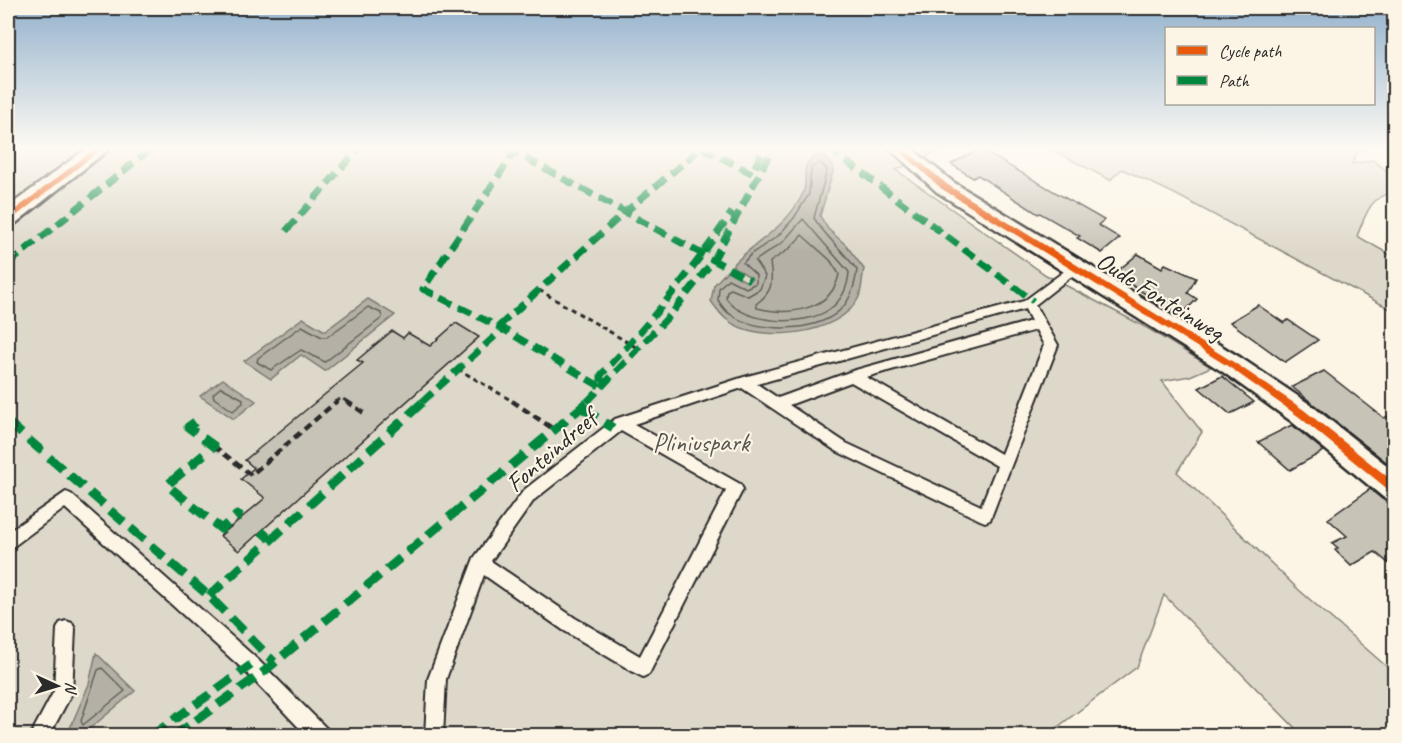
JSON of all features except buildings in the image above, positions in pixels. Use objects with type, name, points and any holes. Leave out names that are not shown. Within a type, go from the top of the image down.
[{"type":"street","points":[[8,218],[54,183]]},
{"type":"street","name":"Oude Fonteinweg","points":[[940,183],[1267,389],[1301,413],[1395,488]]},
{"type":"lane","name":"Fonteindreef","points":[[434,735],[437,679],[480,563],[529,495],[620,423],[744,382],[1028,304],[1074,268]]},
{"type":"lane","points":[[744,382],[841,447],[985,515],[1051,345],[1028,304]]},
{"type":"lane","points":[[776,404],[852,376],[1039,324]]},
{"type":"lane","points":[[852,376],[1005,463]]},
{"type":"lane","points":[[480,563],[569,624],[643,668],[735,489],[620,423]]},
{"type":"lane","points":[[8,542],[66,499],[251,665],[320,735]]},
{"type":"lane","points":[[39,735],[63,693],[66,630]]},
{"type":"path","points":[[539,290],[639,349]]},
{"type":"path","points":[[458,369],[493,388],[555,430]]},
{"type":"path","points":[[214,446],[251,474],[341,398],[367,415]]},
{"type":"green space","points":[[8,183],[43,183],[8,209]]},
{"type":"green space","name":"Pliniuspark","points":[[70,183],[914,183],[1046,275],[1147,328],[1211,367],[1190,376],[1162,381],[1202,432],[1177,472],[1299,590],[1394,673],[1394,735],[1302,735],[1164,595],[1137,667],[1047,735],[8,736],[8,230]]},
{"type":"green space","points":[[1151,183],[1394,183],[1394,193],[1374,202],[1357,236],[1394,257],[1394,311]]},
{"type":"water","points":[[805,183],[830,183],[820,216],[828,229],[846,245],[864,269],[859,297],[849,310],[835,321],[817,328],[777,334],[740,327],[726,319],[711,301],[714,285],[727,271],[747,282],[752,278],[732,266],[789,215],[797,205]]},
{"type":"water","points":[[368,299],[395,315],[325,371],[301,355],[271,379],[244,361],[303,318],[325,331]]},
{"type":"water","points":[[223,379],[256,401],[234,419],[200,396]]},
{"type":"water","points":[[96,653],[135,691],[82,735],[67,735],[89,684]]},
{"type":"marked path","points":[[8,264],[109,183]]},
{"type":"marked path","points":[[286,231],[329,183]]},
{"type":"marked path","points":[[494,183],[423,289],[503,329],[601,387],[601,375],[630,344],[702,256],[732,212]]},
{"type":"marked path","points":[[571,183],[750,280]]},
{"type":"marked path","points":[[498,327],[660,183]]},
{"type":"marked path","points":[[174,736],[261,674],[582,408],[671,314],[713,261],[755,183]]},
{"type":"marked path","points":[[875,183],[1033,301]]},
{"type":"marked path","points":[[209,596],[503,329]]},
{"type":"marked path","points":[[582,408],[613,428]]},
{"type":"marked path","points":[[8,422],[209,596],[274,662]]},
{"type":"marked path","points":[[195,422],[188,427],[214,446],[167,485],[221,529],[237,515],[242,517]]},
{"type":"marked path","points":[[261,531],[270,539]]},
{"type":"marked path","points":[[151,736],[251,665]]},
{"type":"cycle path","points":[[8,218],[54,183]]},
{"type":"cycle path","points":[[940,183],[1232,365],[1301,413],[1394,488]]}]
